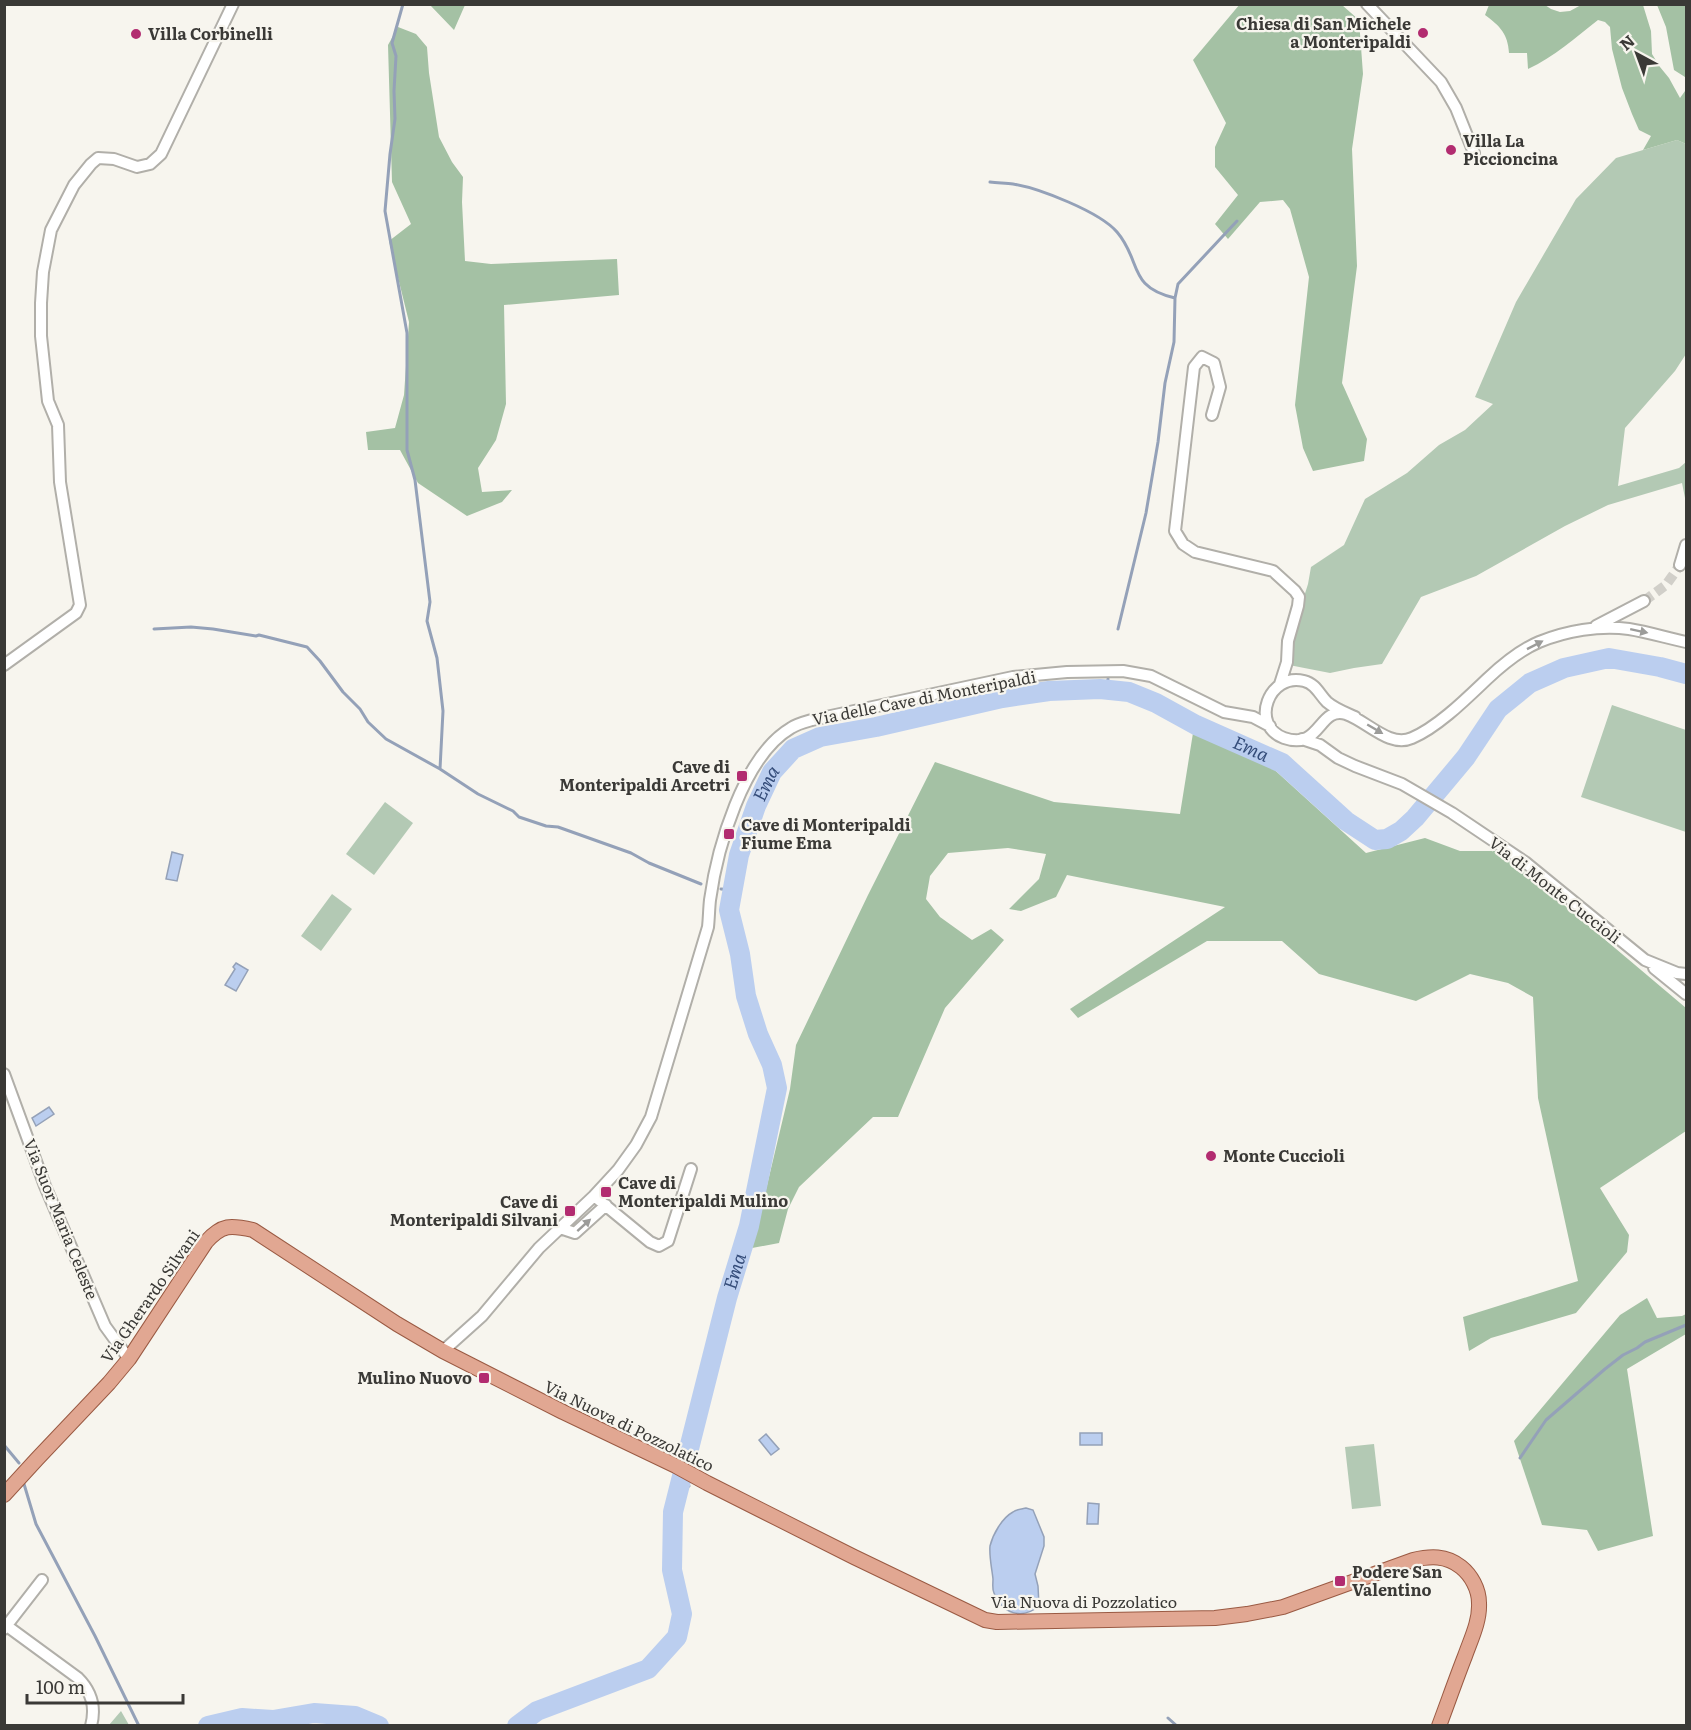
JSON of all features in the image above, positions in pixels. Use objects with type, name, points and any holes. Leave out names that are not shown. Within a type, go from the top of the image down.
[{"type":"main road","name":"Via Gherardo Silvani","points":[[4,1495],[129,1359],[206,1242],[214,1232],[227,1226],[239,1226],[253,1230],[443,1352]]},
{"type":"main road","name":"Via Nuova di Pozzolatico","points":[[443,1352],[665,1460],[943,1601],[990,1621],[1215,1618],[1247,1614],[1283,1607],[1427,1556],[1444,1558],[1459,1565],[1466,1572],[1477,1590],[1479,1600],[1476,1625],[1439,1725]]},
{"type":"street","points":[[4,665],[76,613],[80,605],[60,482],[58,425],[48,401],[41,336],[43,272],[51,230],[74,184],[98,158],[114,159],[136,166],[150,164],[161,154],[233,4]]},
{"type":"street","points":[[1367,4],[1441,82],[1456,108],[1474,153]]},
{"type":"street","points":[[1212,415],[1220,387],[1214,363],[1202,357],[1194,367],[1175,531],[1183,544],[1195,552],[1274,571],[1295,591],[1299,597],[1298,606],[1288,641],[1287,662],[1280,684]]},
{"type":"street","points":[[1680,565],[1686,545]]},
{"type":"street","points":[[1270,726],[1265,708],[1269,695],[1280,684],[1297,680],[1312,685],[1329,704],[1391,739],[1400,741],[1409,739],[1424,732],[1467,698],[1502,665],[1538,642],[1590,629],[1644,601]]},
{"type":"street","points":[[1590,629],[1628,629],[1686,642]]},
{"type":"street","points":[[1287,662],[1297,680]]},
{"type":"street","name":"Via delle Cave di Monteripaldi","points":[[443,1352],[482,1316],[540,1248],[594,1196],[636,1145],[651,1117],[708,927],[718,859],[731,814],[759,761],[778,737],[790,728],[812,720],[1014,677],[1067,672],[1123,671],[1150,676],[1224,712],[1253,717],[1287,739],[1302,739]]},
{"type":"street","points":[[1321,694],[1325,712],[1321,728],[1330,750]]},
{"type":"street","points":[[1244,715],[1265,708]]},
{"type":"street","points":[[1302,739],[1315,733],[1328,716],[1338,713],[1355,717]]},
{"type":"street","name":"Via di Monte Cuccioli","points":[[1302,739],[1330,750],[1338,758],[1355,766],[1402,784],[1452,813],[1525,862],[1645,960],[1677,973],[1686,974]]},
{"type":"street","points":[[1645,960],[1686,994]]},
{"type":"street","name":"Via Suor Maria Celeste","points":[[4,1074],[45,1186],[105,1326],[129,1359]]},
{"type":"street","points":[[594,1196],[650,1242],[659,1246],[668,1241],[691,1170]]},
{"type":"street","points":[[560,1228],[575,1233],[606,1205]]},
{"type":"street","points":[[42,1580],[6,1628],[85,1685],[92,1699],[91,1725]]},
{"type":"green space","points":[[1240,4],[1342,5],[1359,20],[1363,74],[1352,149],[1357,266],[1342,383],[1367,439],[1364,461],[1313,471],[1303,448],[1295,405],[1309,277],[1290,209],[1283,200],[1260,202],[1228,239],[1215,224],[1238,195],[1215,167],[1215,147],[1226,123],[1193,60]]},
{"type":"green space","points":[[430,5],[465,5],[454,30]]},
{"type":"green space","points":[[1489,5],[1545,5],[1560,12],[1570,11],[1581,5],[1643,5],[1651,31],[1652,54],[1680,98],[1685,91],[1685,77],[1674,70],[1666,27],[1657,5],[1686,5],[1686,144],[1677,140],[1643,150],[1651,136],[1639,130],[1632,114],[1622,88],[1612,49],[1610,27],[1605,22],[1598,20],[1556,53],[1528,69],[1527,53],[1509,53],[1502,31],[1485,15]]},
{"type":"green space","points":[[398,27],[416,34],[427,47],[439,137],[463,177],[465,261],[491,264],[617,259],[619,295],[504,305],[506,404],[496,440],[478,468],[482,492],[512,490],[502,502],[467,516],[418,483],[400,450],[368,450],[366,432],[395,428],[404,395],[409,322],[389,241],[411,224],[392,182],[388,45]]},
{"type":"green space","points":[[1677,140],[1686,144],[1686,354],[1675,371],[1625,428],[1618,486],[1679,468],[1686,462],[1686,503],[1682,483],[1608,505],[1565,526],[1476,576],[1421,597],[1382,664],[1330,673],[1289,665],[1287,650],[1308,584],[1311,567],[1344,545],[1365,499],[1407,473],[1439,445],[1465,430],[1493,404],[1475,397],[1516,302],[1576,199],[1616,158]]},
{"type":"green space","points":[[1612,705],[1686,730],[1686,832],[1581,797]]},
{"type":"green space","points":[[1193,733],[1266,762],[1366,853],[1425,838],[1460,851],[1500,851],[1686,1008],[1686,1131],[1600,1188],[1629,1235],[1627,1252],[1576,1313],[1491,1338],[1469,1351],[1463,1317],[1578,1281],[1538,1098],[1533,997],[1508,983],[1470,974],[1416,1001],[1319,974],[1282,941],[1207,941],[1078,1018],[1070,1009],[1225,907],[1067,875],[1056,897],[1021,911],[1009,909],[1039,879],[1046,854],[1008,848],[948,853],[930,876],[926,899],[940,917],[972,940],[991,929],[1004,940],[945,1008],[898,1117],[873,1117],[799,1187],[788,1209],[779,1243],[752,1248],[790,1089],[796,1045],[935,762],[1054,802],[1180,814]]},
{"type":"green space","points":[[385,802],[413,823],[374,875],[346,854]]},
{"type":"green space","points":[[332,894],[352,909],[321,951],[301,936]]},
{"type":"green space","points":[[1647,1298],[1657,1318],[1686,1314],[1686,1334],[1627,1369],[1653,1536],[1598,1551],[1587,1530],[1542,1525],[1514,1441],[1620,1315]]},
{"type":"green space","points":[[1374,1444],[1381,1506],[1352,1509],[1345,1447]]},
{"type":"green space","points":[[121,1711],[129,1725],[109,1725]]},
{"type":"water","points":[[172,852],[183,855],[177,881],[166,879]]},
{"type":"water","points":[[236,963],[248,970],[236,991],[225,985]]},
{"type":"water","points":[[49,1107],[54,1114],[36,1126],[32,1118]]},
{"type":"water","points":[[1080,1433],[1102,1433],[1102,1445],[1080,1445]]},
{"type":"water","points":[[766,1434],[779,1449],[771,1455],[759,1440]]},
{"type":"water","points":[[1088,1503],[1099,1504],[1098,1524],[1087,1524]]},
{"type":"water","points":[[1026,1508],[1033,1510],[1044,1537],[1044,1546],[1035,1574],[1039,1606],[1019,1614],[1002,1606],[994,1593],[990,1546],[1005,1518],[1015,1511]]},
{"type":"waterway","points":[[403,4],[392,43],[396,56],[395,119],[385,211],[407,333],[407,450],[415,480],[430,602],[427,621],[437,658],[443,711],[440,769]]},
{"type":"waterway","points":[[990,182],[1013,184],[1038,190],[1083,209],[1109,224],[1125,243],[1142,280],[1149,287],[1175,298]]},
{"type":"waterway","points":[[1118,629],[1146,513],[1165,383],[1174,342],[1175,298],[1178,284],[1237,221]]},
{"type":"waterway","points":[[154,629],[191,627],[213,629],[259,635],[307,647],[343,692],[360,709],[368,722],[386,739],[440,769],[478,794],[513,811],[519,817],[546,826],[558,827],[631,853],[649,863],[701,884]]},
{"type":"waterway","name":"Ema","points":[[517,1726],[537,1711],[648,1669],[677,1637],[682,1614],[672,1570],[673,1512],[727,1298],[749,1226],[777,1088],[772,1065],[758,1034],[746,996],[740,954],[729,910],[739,855],[756,806],[772,772],[793,749],[820,737],[876,727],[1002,698],[1049,691],[1100,689],[1129,692],[1282,763],[1346,821],[1375,840],[1387,839],[1401,831],[1415,818],[1466,757],[1498,709],[1530,683],[1564,668],[1609,658],[1686,674]]},
{"type":"waterway","points":[[1106,689],[1108,679]]},
{"type":"waterway","points":[[721,889],[733,890]]},
{"type":"waterway","points":[[1520,1458],[1546,1420],[1605,1369],[1645,1342],[1686,1325]]},
{"type":"waterway","points":[[4,1445],[19,1463]]},
{"type":"waterway","points":[[681,1482],[689,1486]]},
{"type":"waterway","points":[[24,1484],[36,1524],[139,1726]]},
{"type":"waterway","name":"Ema","points":[[208,1726],[242,1718],[273,1720],[314,1713],[355,1716],[379,1726]]},
{"type":"waterway","points":[[1168,1718],[1177,1726]]},
{"type":"tunnel","points":[[1644,601],[1666,585],[1680,565]]},
{"type":"place","name":"Chiesa di San Michele a Monteripaldi","points":[[1423,33]]},
{"type":"place","name":"Villa Corbinelli","points":[[136,34]]},
{"type":"place","name":"Villa La Piccioncina","points":[[1451,150]]},
{"type":"place","name":"Cave di Monteripaldi Arcetri","points":[[742,776]]},
{"type":"place","name":"Cave di Monteripaldi Fiume Ema","points":[[729,834]]},
{"type":"place","name":"Monte Cuccioli","points":[[1211,1156]]},
{"type":"place","name":"Cave di Monteripaldi Mulino","points":[[606,1192]]},
{"type":"place","name":"Cave di Monteripaldi Silvani","points":[[570,1211]]},
{"type":"place","name":"Mulino Nuovo","points":[[484,1378]]},
{"type":"place","name":"Podere San Valentino","points":[[1340,1581]]}]
